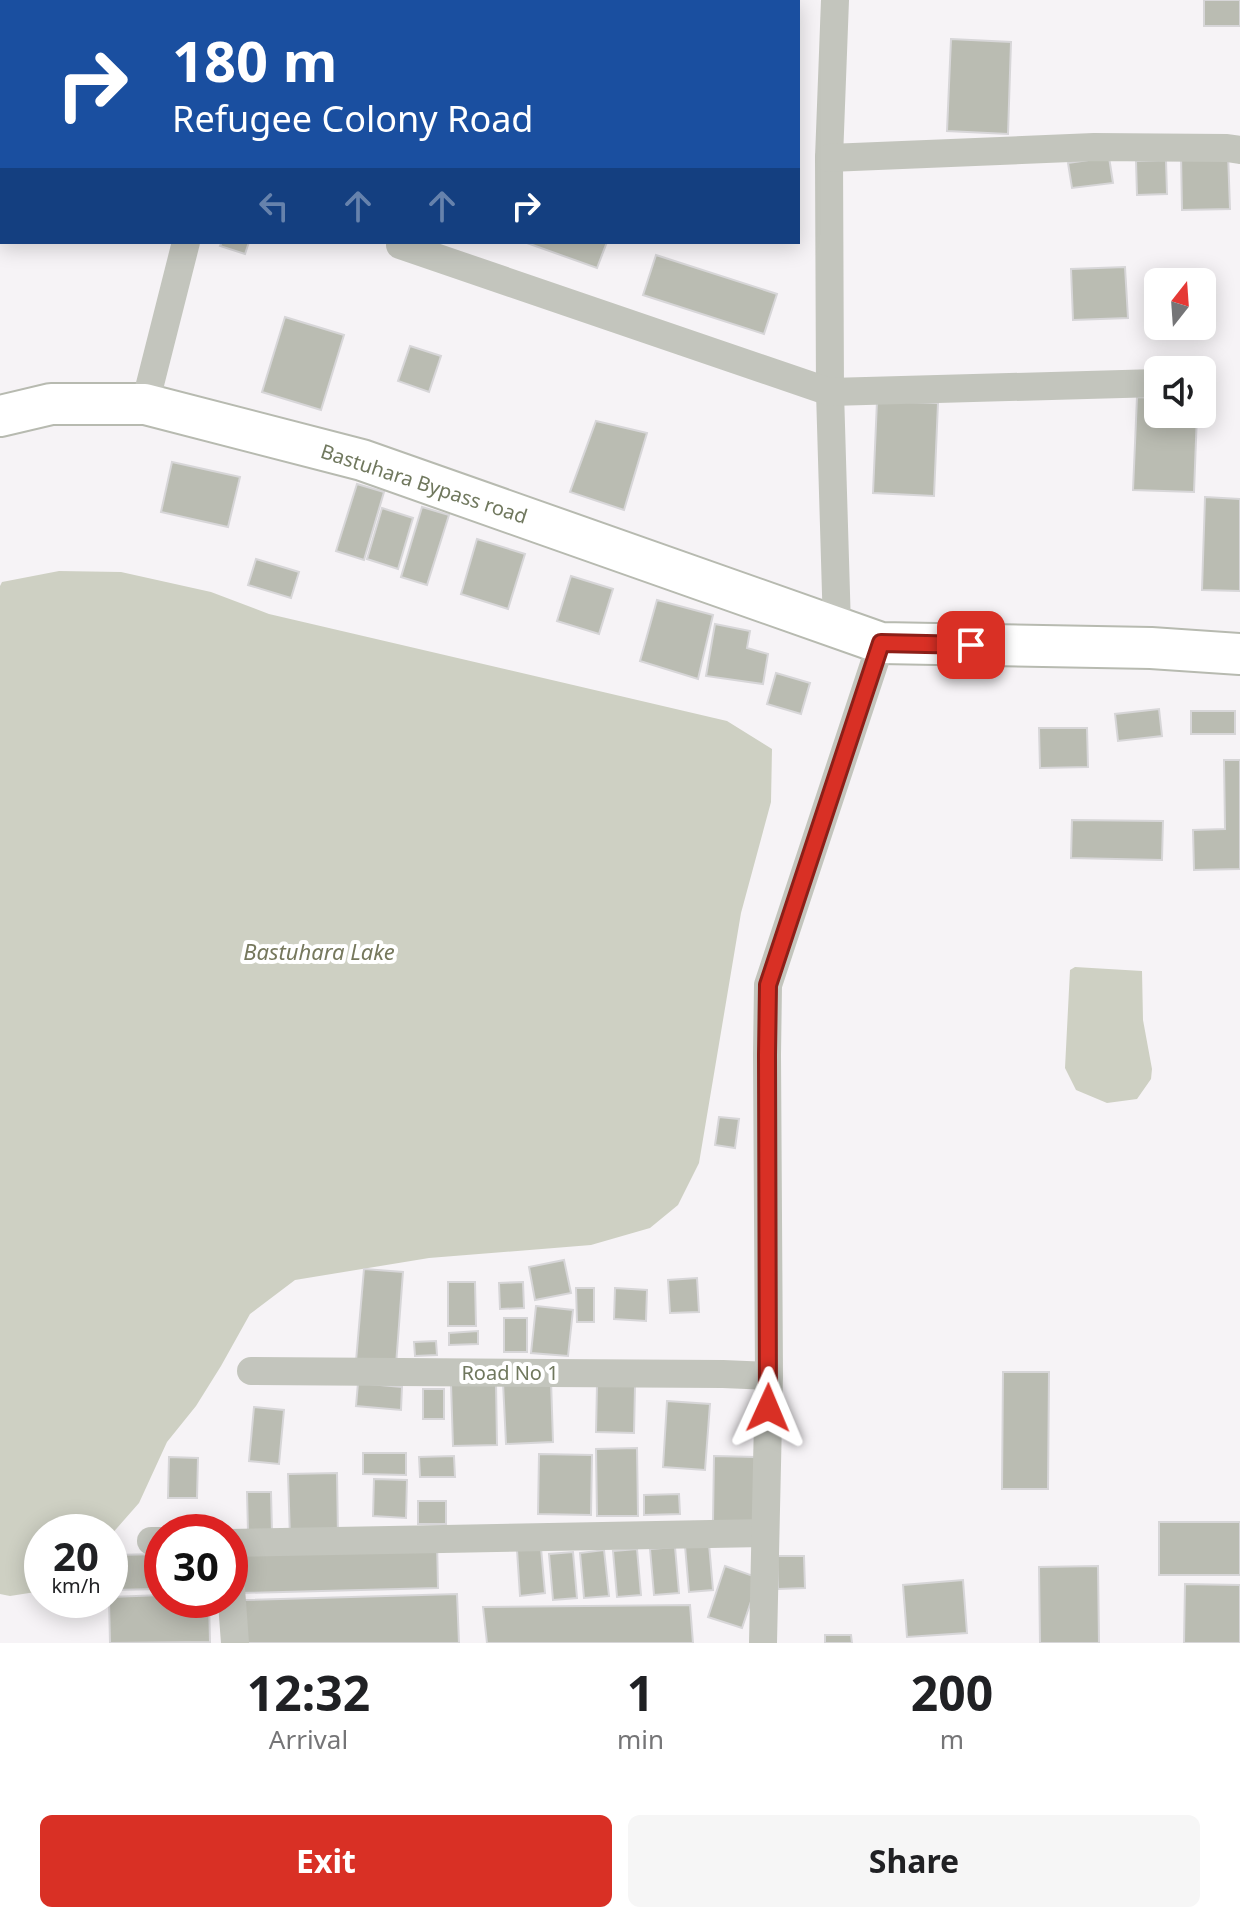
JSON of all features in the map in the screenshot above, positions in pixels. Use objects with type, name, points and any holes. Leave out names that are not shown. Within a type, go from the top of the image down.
[{"type":"main road","name":"Bastuhara Bypass road","points":[[0,416],[51,404],[145,404],[362,460],[881,643],[1151,648],[1240,654]]},
{"type":"street","points":[[835,0],[829,158],[830,392],[837,627]]},
{"type":"street","points":[[829,158],[1094,147],[1240,150]]},
{"type":"street","points":[[145,404],[185,244]]},
{"type":"street","points":[[400,244],[830,392],[1144,383]]},
{"type":"street","points":[[763,1643],[769,1376],[768,985],[881,643]]},
{"type":"street","name":"Road No 1","points":[[251,1371],[769,1376]]},
{"type":"street","points":[[248,1543],[765,1533]]},
{"type":"street","points":[[233,1618],[235,1643]]},
{"type":"water","name":"Bastuhara Lake","points":[[59,571],[121,572],[211,592],[269,614],[727,721],[772,749],[771,802],[741,913],[699,1163],[678,1205],[650,1228],[591,1245],[429,1258],[295,1280],[250,1314],[196,1406],[167,1442],[139,1503],[128,1516],[24,1514],[24,1594],[10,1596],[0,1594],[2,582]]},
{"type":"water","points":[[1075,967],[1142,971],[1143,1020],[1152,1069],[1151,1079],[1137,1099],[1107,1103],[1076,1090],[1065,1068],[1070,970]]},
{"type":"building","points":[[1204,0],[1240,0],[1240,26],[1204,26]]},
{"type":"building","points":[[951,39],[1011,42],[1008,134],[947,131]]},
{"type":"building","points":[[1228,153],[1230,209],[1182,210],[1181,154]]},
{"type":"building","points":[[1109,157],[1113,183],[1072,188],[1068,163]]},
{"type":"building","points":[[1166,160],[1167,194],[1137,195],[1136,161]]},
{"type":"building","points":[[221,244],[248,244],[245,254]]},
{"type":"building","points":[[530,244],[606,244],[597,268]]},
{"type":"building","points":[[656,255],[777,294],[764,334],[643,295]]},
{"type":"building","points":[[1125,267],[1128,318],[1073,320],[1071,269]]},
{"type":"building","points":[[285,317],[344,335],[321,410],[262,392]]},
{"type":"building","points":[[410,346],[441,356],[429,392],[398,381]]},
{"type":"building","points":[[1137,397],[1144,397],[1144,428],[1196,428],[1194,492],[1133,490]]},
{"type":"building","points":[[877,401],[938,403],[934,496],[873,493]]},
{"type":"building","points":[[596,421],[647,433],[624,510],[570,492]]},
{"type":"building","points":[[172,462],[240,477],[228,527],[161,512]]},
{"type":"building","points":[[357,484],[384,492],[364,560],[336,551]]},
{"type":"building","points":[[1205,497],[1240,499],[1240,591],[1202,590]]},
{"type":"building","points":[[422,507],[449,515],[427,585],[401,577]]},
{"type":"building","points":[[382,508],[413,518],[398,569],[367,559]]},
{"type":"building","points":[[477,539],[525,554],[508,609],[461,594]]},
{"type":"building","points":[[256,559],[299,572],[291,598],[248,585]]},
{"type":"building","points":[[571,576],[613,589],[599,634],[557,621]]},
{"type":"building","points":[[657,600],[713,615],[698,679],[640,661]]},
{"type":"building","points":[[715,624],[750,631],[747,648],[768,654],[763,684],[706,676]]},
{"type":"building","points":[[776,673],[810,683],[801,714],[767,704]]},
{"type":"building","points":[[1159,709],[1162,736],[1118,741],[1115,714]]},
{"type":"building","points":[[1191,711],[1235,711],[1235,734],[1191,734]]},
{"type":"building","points":[[1039,728],[1087,728],[1088,767],[1040,768]]},
{"type":"building","points":[[1224,760],[1240,760],[1240,869],[1194,870],[1193,830],[1225,829]]},
{"type":"building","points":[[1072,820],[1163,821],[1162,860],[1071,858]]},
{"type":"building","points":[[719,1117],[739,1119],[735,1148],[715,1145]]},
{"type":"building","points":[[564,1260],[571,1293],[535,1300],[529,1267]]},
{"type":"building","points":[[364,1269],[403,1272],[396,1365],[356,1361]]},
{"type":"building","points":[[697,1278],[699,1312],[670,1313],[668,1280]]},
{"type":"building","points":[[448,1282],[475,1282],[476,1326],[448,1326]]},
{"type":"building","points":[[523,1282],[524,1308],[500,1309],[499,1283]]},
{"type":"building","points":[[576,1288],[594,1288],[594,1322],[577,1322]]},
{"type":"building","points":[[615,1288],[647,1290],[646,1321],[614,1319]]},
{"type":"building","points":[[536,1306],[573,1310],[568,1356],[531,1353]]},
{"type":"building","points":[[504,1318],[527,1318],[527,1352],[504,1352]]},
{"type":"building","points":[[478,1331],[478,1344],[449,1345],[449,1333]]},
{"type":"building","points":[[436,1341],[437,1355],[415,1356],[414,1342]]},
{"type":"building","points":[[1003,1372],[1049,1372],[1048,1489],[1002,1489]]},
{"type":"building","points":[[551,1380],[553,1442],[506,1444],[503,1382]]},
{"type":"building","points":[[496,1382],[497,1445],[453,1446],[451,1384]]},
{"type":"building","points":[[358,1383],[402,1387],[401,1410],[356,1406]]},
{"type":"building","points":[[597,1385],[635,1386],[634,1433],[596,1432]]},
{"type":"building","points":[[423,1389],[444,1389],[444,1419],[423,1419]]},
{"type":"building","points":[[667,1401],[710,1404],[705,1470],[663,1467]]},
{"type":"building","points":[[254,1407],[284,1410],[279,1464],[249,1461]]},
{"type":"building","points":[[637,1448],[638,1516],[597,1516],[596,1449]]},
{"type":"building","points":[[363,1453],[406,1453],[406,1475],[363,1474]]},
{"type":"building","points":[[539,1454],[592,1455],[591,1515],[538,1514]]},
{"type":"building","points":[[454,1456],[455,1477],[420,1477],[419,1457]]},
{"type":"building","points":[[714,1456],[756,1457],[756,1521],[713,1521]]},
{"type":"building","points":[[169,1457],[198,1458],[197,1498],[168,1498]]},
{"type":"building","points":[[337,1473],[338,1537],[290,1538],[288,1474]]},
{"type":"building","points":[[374,1479],[407,1480],[406,1518],[373,1516]]},
{"type":"building","points":[[247,1492],[271,1492],[272,1532],[248,1532]]},
{"type":"building","points":[[679,1494],[680,1514],[644,1515],[644,1495]]},
{"type":"building","points":[[418,1501],[446,1501],[446,1524],[418,1524]]},
{"type":"building","points":[[1159,1522],[1240,1522],[1240,1575],[1159,1575]]},
{"type":"building","points":[[437,1540],[438,1588],[248,1593],[248,1545]]},
{"type":"building","points":[[709,1544],[713,1590],[689,1592],[685,1546]]},
{"type":"building","points":[[675,1547],[679,1593],[654,1595],[650,1549]]},
{"type":"building","points":[[541,1548],[545,1593],[520,1596],[517,1550]]},
{"type":"building","points":[[637,1549],[641,1595],[617,1597],[613,1551]]},
{"type":"building","points":[[604,1550],[609,1596],[584,1598],[580,1553]]},
{"type":"building","points":[[573,1552],[577,1598],[553,1600],[549,1554]]},
{"type":"building","points":[[144,1554],[144,1589],[128,1590],[128,1555]]},
{"type":"building","points":[[777,1556],[804,1556],[805,1588],[778,1589]]},
{"type":"building","points":[[725,1566],[759,1578],[742,1628],[708,1617]]},
{"type":"building","points":[[1098,1566],[1099,1643],[1040,1643],[1039,1567]]},
{"type":"building","points":[[963,1580],[967,1633],[907,1637],[903,1585]]},
{"type":"building","points":[[1185,1584],[1240,1585],[1240,1643],[1184,1643]]},
{"type":"building","points":[[457,1594],[459,1643],[244,1643],[243,1618],[248,1618],[248,1600]]},
{"type":"building","points":[[128,1596],[144,1596],[144,1618],[209,1618],[210,1642],[110,1643],[109,1618],[128,1618]]},
{"type":"building","points":[[690,1605],[693,1643],[487,1643],[483,1607]]},
{"type":"building","points":[[825,1635],[851,1635],[852,1643],[825,1643]]},
{"type":"route","points":[[768,1408],[768,985],[881,643],[971,645]]}]
